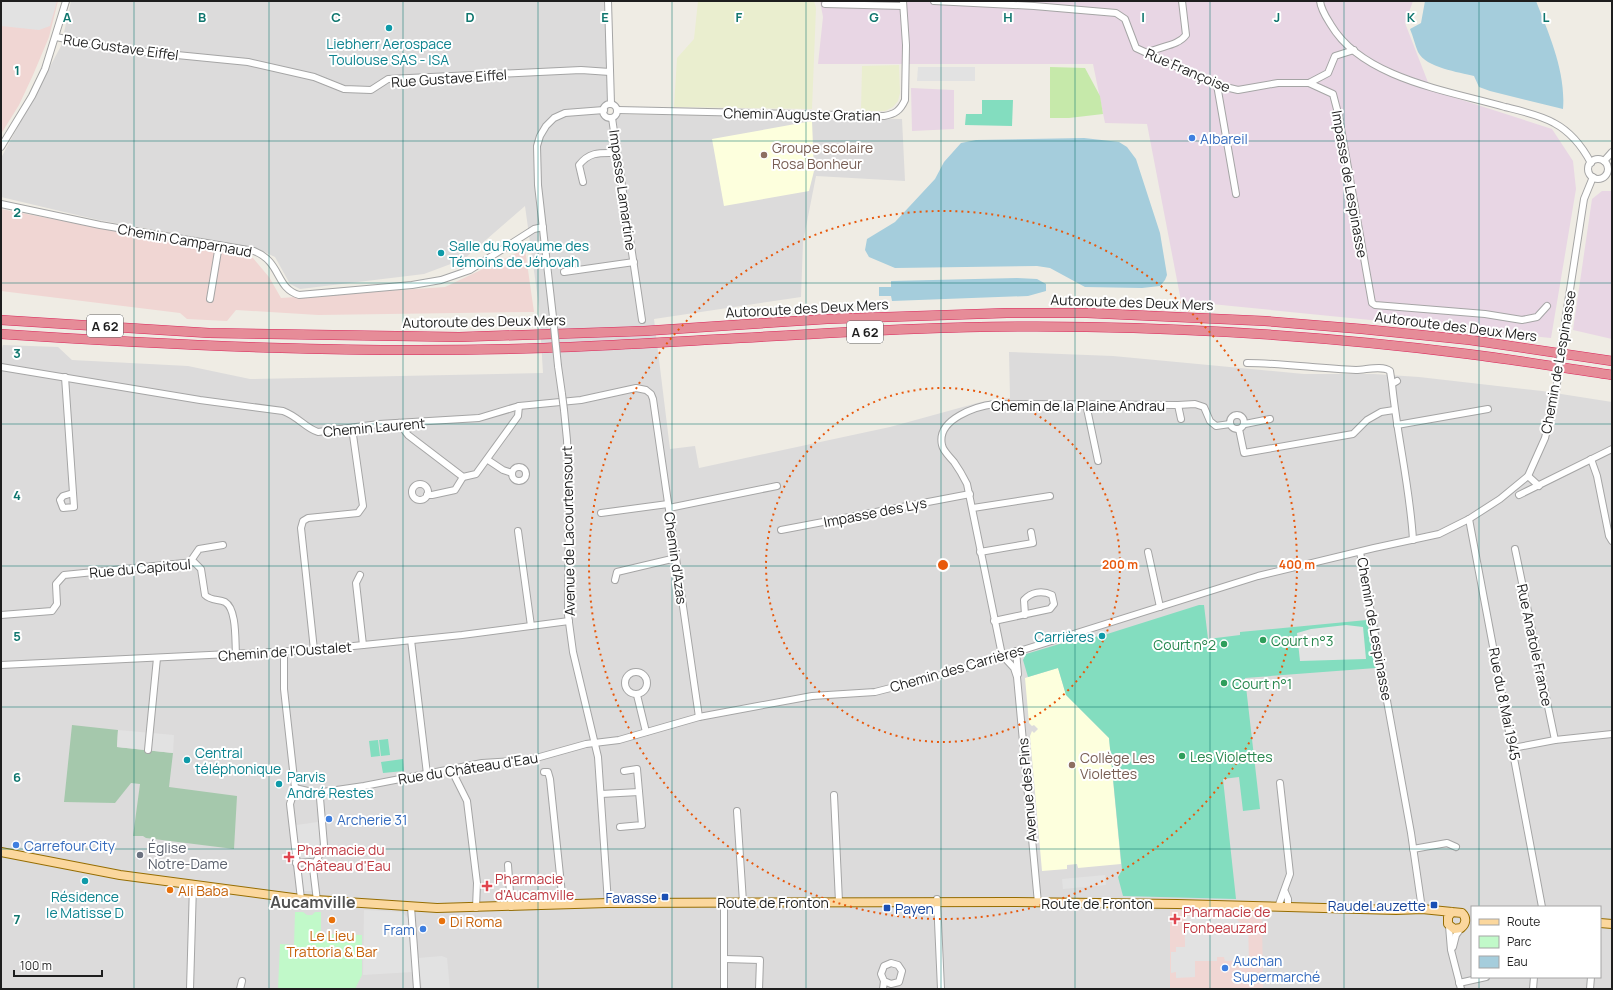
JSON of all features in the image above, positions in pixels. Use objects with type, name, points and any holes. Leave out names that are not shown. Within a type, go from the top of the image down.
[{"type":"highway","name":"Autoroute des Deux Mers","points":[[1,320],[209,333],[459,337],[644,331],[834,319],[1007,313],[1087,313],[1265,321],[1362,329],[1470,340],[1612,361]]},
{"type":"highway","name":"Autoroute des Deux Mers","points":[[1,334],[269,349],[460,351],[637,344],[828,333],[1086,326],[1256,334],[1360,343],[1468,354],[1612,375]]},
{"type":"main road","name":"Route de Fronton","points":[[1,852],[151,879],[193,885],[317,901],[411,906],[476,908],[608,903],[937,900],[1038,903],[1158,903],[1396,910]]},
{"type":"main road","points":[[1396,910],[1422,908],[1452,912],[1458,911],[1468,915],[1463,926]]},
{"type":"main road","points":[[1396,910],[1441,915],[1456,929],[1471,921]]},
{"type":"main road","points":[[1448,923],[1452,912]]},
{"type":"main road","points":[[1601,924],[1612,924]]},
{"type":"street","points":[[1,147],[32,96],[45,69],[66,1]]},
{"type":"street","points":[[608,1],[611,104]]},
{"type":"street","name":"Rue Françoise","points":[[934,1],[1033,3],[1116,13],[1125,19],[1136,48],[1218,85],[1238,90],[1278,84],[1309,83],[1328,72],[1335,56],[1354,50]]},
{"type":"street","points":[[1148,53],[1157,48],[1182,41],[1186,35],[1182,1]]},
{"type":"street","points":[[1320,1],[1321,9],[1337,36],[1354,50],[1390,73],[1518,110],[1553,122],[1574,137],[1591,163]]},
{"type":"street","points":[[825,4],[903,3]]},
{"type":"street","name":"Chemin Auguste Gratian","points":[[617,110],[884,116],[894,114],[901,108],[905,100],[906,45],[903,3]]},
{"type":"street","name":"Rue Gustave Eiffel","points":[[56,37],[116,49],[248,62],[314,77],[344,89],[371,90],[388,80],[574,71],[610,72]]},
{"type":"street","name":"Impasse de Lespinasse","points":[[1309,83],[1333,94],[1339,117],[1370,300],[1375,305],[1485,314],[1522,320],[1537,317],[1547,306]]},
{"type":"street","points":[[1218,85],[1236,194]]},
{"type":"street","points":[[611,104],[615,106],[617,110],[616,114],[612,118],[607,117],[604,110],[605,106],[611,104]]},
{"type":"street","name":"Avenue de Lacourtensourt","points":[[604,110],[565,113],[554,118],[546,126],[540,136],[536,146],[536,162],[567,440],[570,495],[569,621],[573,652],[582,696],[595,744],[601,794],[602,831],[608,903]]},
{"type":"street","name":"Impasse Lamartine","points":[[612,118],[642,320]]},
{"type":"street","points":[[1604,161],[1612,152]]},
{"type":"street","points":[[583,182],[579,165],[585,157],[596,153],[617,153]]},
{"type":"street","points":[[1598,159],[1604,161],[1608,168],[1609,175],[1600,178],[1593,177],[1589,169],[1591,163],[1598,159]]},
{"type":"street","name":"Chemin de Lespinasse","points":[[1422,908],[1360,552],[1439,534],[1470,519],[1500,499],[1528,476],[1545,438],[1556,391],[1584,199],[1593,177]]},
{"type":"street","name":"Chemin Camparnaud","points":[[1,204],[100,225],[263,254],[273,264],[285,287],[294,293],[305,295],[412,285],[441,280],[470,270],[530,233],[534,229],[543,230]]},
{"type":"street","points":[[210,299],[219,245]]},
{"type":"street","name":"Impasse Lamartine","points":[[564,272],[634,262]]},
{"type":"street","points":[[1247,363],[1269,363],[1353,370],[1383,368],[1390,371],[1394,383],[1394,410],[1407,485],[1413,540]]},
{"type":"street","name":"Chemin Laurent","points":[[1,366],[200,400],[283,412],[294,415],[311,430],[318,432],[399,423],[479,418],[519,406],[581,400],[636,388],[646,390],[651,394],[653,400]]},
{"type":"street","points":[[65,377],[73,493]]},
{"type":"street","name":"Chemin d'Azas","points":[[653,400],[699,717]]},
{"type":"street","points":[[1086,404],[1098,461]]},
{"type":"street","name":"Chemin de la Plaine Andrau","points":[[1002,656],[980,552],[970,494],[962,474],[942,446],[944,433],[955,418],[965,411],[984,405],[1086,404],[1178,405],[1181,420]]},
{"type":"street","points":[[1178,405],[1195,404],[1204,407],[1210,421],[1216,426],[1230,424]]},
{"type":"street","points":[[427,495],[455,490],[463,477],[476,474],[488,460],[490,453],[518,416],[519,406]]},
{"type":"street","points":[[1397,425],[1488,409]]},
{"type":"street","points":[[1239,429],[1244,453],[1353,434],[1367,420],[1381,412],[1394,410]]},
{"type":"street","points":[[1230,424],[1230,420],[1236,415],[1241,415],[1245,424]]},
{"type":"street","points":[[1230,424],[1232,428],[1239,429],[1245,424],[1270,419]]},
{"type":"street","points":[[399,423],[408,435],[463,477]]},
{"type":"street","points":[[314,650],[301,528],[303,521],[308,518],[358,513],[363,506],[352,428]]},
{"type":"street","points":[[1519,495],[1612,449]]},
{"type":"street","points":[[1591,459],[1597,476],[1609,536],[1612,542]]},
{"type":"street","points":[[488,460],[503,470],[512,473]]},
{"type":"street","points":[[1528,476],[1539,486]]},
{"type":"street","points":[[601,512],[669,506],[777,486]]},
{"type":"street","name":"Impasse des Lys","points":[[781,530],[970,494]]},
{"type":"street","points":[[973,508],[1050,496]]},
{"type":"street","name":"Rue du 8 Mai 1945","points":[[1470,519],[1542,906]]},
{"type":"street","points":[[518,531],[531,626]]},
{"type":"street","points":[[980,552],[1033,544],[1031,532]]},
{"type":"street","points":[[190,562],[199,549],[223,544]]},
{"type":"street","name":"Rue Anatole France","points":[[1515,549],[1555,740]]},
{"type":"street","points":[[1148,552],[1160,607]]},
{"type":"street","name":"Chemin des Carrières","points":[[595,744],[619,740],[699,717],[812,696],[875,692],[953,672],[1258,576],[1360,552]]},
{"type":"street","points":[[614,580],[617,572],[676,558]]},
{"type":"street","name":"Rue du Capitoul","points":[[1,615],[52,611],[57,604],[56,584],[64,575],[190,562],[198,564],[201,569],[205,595],[211,600],[226,603],[231,608],[234,615],[236,654]]},
{"type":"street","points":[[360,575],[356,583],[363,645]]},
{"type":"street","points":[[994,621],[1025,615],[1050,610],[1054,604],[1052,595],[1045,592],[1029,594],[1024,600],[1025,615]]},
{"type":"street","name":"Chemin de l'Oustalet","points":[[1,665],[314,650],[569,621]]},
{"type":"street","points":[[411,640],[427,774]]},
{"type":"street","name":"Avenue des Pins","points":[[1016,651],[1017,677]]},
{"type":"street","points":[[284,652],[284,690],[294,788],[290,804],[300,899]]},
{"type":"street","name":"Avenue des Pins","points":[[1002,656],[1014,668],[1017,677],[1038,903]]},
{"type":"street","points":[[148,750],[157,658]]},
{"type":"street","points":[[637,695],[646,732]]},
{"type":"street","points":[[1513,748],[1555,740],[1612,734]]},
{"type":"street","name":"Rue du Château d'Eau","points":[[316,793],[364,786],[493,762],[529,760],[586,744],[595,744]]},
{"type":"street","points":[[451,769],[467,801],[477,883],[476,908]]},
{"type":"street","points":[[620,827],[642,825],[637,769],[624,771]]},
{"type":"street","points":[[544,772],[548,772],[550,779],[563,904]]},
{"type":"street","points":[[1278,907],[1279,899],[1285,892],[1290,874],[1280,783]]},
{"type":"street","points":[[294,788],[316,793],[320,798],[324,845],[313,868],[317,901]]},
{"type":"street","points":[[601,794],[639,792]]},
{"type":"street","points":[[834,795],[839,902]]},
{"type":"street","points":[[737,811],[743,902]]},
{"type":"street","points":[[1413,850],[1447,843],[1456,847]]},
{"type":"street","points":[[296,863],[315,863]]},
{"type":"street","points":[[508,865],[511,907]]},
{"type":"street","points":[[190,989],[193,885]]},
{"type":"street","name":"Rue du 8 Mai 1945","points":[[1538,890],[1538,906]]},
{"type":"street","points":[[1285,892],[1288,899],[1288,907]]},
{"type":"street","points":[[937,900],[941,989]]},
{"type":"street","points":[[724,902],[724,989]]},
{"type":"street","points":[[411,906],[417,989]]},
{"type":"street","points":[[1448,923],[1453,960],[1460,986],[1483,978]]},
{"type":"street","points":[[1453,960],[1453,942],[1463,926]]},
{"type":"street","points":[[725,959],[760,960],[759,989]]},
{"type":"street","points":[[1533,989],[1534,978]]},
{"type":"street","points":[[1590,989],[1591,978]]},
{"type":"street","points":[[240,989],[242,981]]},
{"type":"street","points":[[883,989],[884,981]]},
{"type":"shaded area","points":[[1,1],[58,1],[49,37],[33,75],[19,105],[1,134]]},
{"type":"shaded area","points":[[1,1],[57,1],[50,26],[39,30],[1,26]]},
{"type":"shaded area","points":[[71,1],[604,1],[611,93],[608,114],[902,119],[905,181],[816,176],[803,242],[801,297],[654,319],[670,449],[695,446],[699,468],[890,427],[981,402],[1010,398],[1009,352],[1113,356],[1304,374],[1374,374],[1419,377],[1542,391],[1612,402],[1612,989],[1,989],[1,352],[3,345],[58,347],[72,360],[188,366],[250,379],[543,373],[539,307],[525,206],[464,259],[424,274],[300,289],[290,284],[275,257],[256,248],[98,220],[1,197],[1,158],[61,46]]},
{"type":"shaded area","points":[[698,1],[814,1],[816,8],[812,109],[674,107],[677,58],[694,39]]},
{"type":"shaded area","points":[[820,1],[1413,1],[1405,23],[1431,90],[1552,129],[1573,161],[1576,189],[1551,338],[1181,301],[1147,124],[1105,123],[1093,64],[818,64],[823,17]]},
{"type":"shaded area","points":[[899,65],[900,93],[898,101],[893,107],[885,111],[861,111],[862,66]]},
{"type":"shaded area","points":[[918,67],[975,67],[975,81],[917,81]]},
{"type":"shaded area","points":[[911,88],[954,90],[954,129],[912,131]]},
{"type":"shaded area","name":"Groupe scolaire Rosa Bonheur","points":[[812,121],[814,171],[809,191],[724,206],[712,139]]},
{"type":"shaded area","points":[[1602,191],[1612,191],[1612,339],[1573,330],[1592,199]]},
{"type":"shaded area","points":[[1,209],[253,258],[269,277],[281,298],[445,287],[525,249],[534,312],[318,315],[236,310],[227,321],[187,319],[180,313],[1,291]]},
{"type":"shaded area","points":[[1346,625],[1363,627],[1366,659],[1300,661],[1297,633],[1311,629]]},
{"type":"shaded area","name":"Collège Les Violettes","points":[[1058,668],[1066,695],[1109,738],[1121,864],[1078,868],[1077,864],[1067,865],[1067,869],[1042,871],[1030,736],[1032,731],[1034,733],[1038,729],[1029,723],[1025,678]]},
{"type":"shaded area","points":[[72,725],[118,730],[117,747],[173,753],[169,787],[237,796],[234,849],[146,838],[143,836],[133,836],[140,784],[131,783],[115,803],[64,802]]},
{"type":"shaded area","points":[[118,730],[174,735],[173,753],[117,747]]},
{"type":"shaded area","points":[[318,822],[320,841],[315,858],[313,891],[305,891],[301,887],[296,825]]},
{"type":"shaded area","points":[[1105,875],[1106,885],[1063,889],[1062,879]]},
{"type":"shaded area","points":[[364,910],[402,912],[408,918],[413,972],[363,975]]},
{"type":"shaded area","points":[[1170,910],[1262,912],[1263,989],[1170,989]]},
{"type":"shaded area","points":[[1185,916],[1195,916],[1201,919],[1236,919],[1243,925],[1248,925],[1249,960],[1225,961],[1224,957],[1217,957],[1217,961],[1195,961],[1195,977],[1176,978],[1176,972],[1171,973],[1171,952],[1176,952],[1176,947],[1185,947]]},
{"type":"shaded area","points":[[442,956],[447,958],[450,989],[422,989],[418,958]]},
{"type":"green space","points":[[1050,67],[1085,68],[1100,96],[1103,114],[1069,118],[1050,118]]},
{"type":"green space","points":[[982,100],[1013,100],[1012,126],[965,125],[966,114],[982,114]]},
{"type":"green space","name":"Les Violettes","points":[[1199,605],[1204,605],[1208,639],[1240,635],[1240,632],[1367,620],[1376,668],[1245,678],[1260,809],[1243,811],[1239,777],[1223,779],[1236,899],[1123,896],[1118,877],[1122,870],[1109,738],[1066,695],[1058,668],[1028,677],[1023,660],[1026,654],[1093,634],[1094,637],[1104,635]]},
{"type":"green space","points":[[388,739],[390,755],[381,756],[379,740]]},
{"type":"green space","points":[[378,740],[380,756],[371,757],[369,741]]},
{"type":"green space","points":[[403,759],[404,771],[383,773],[381,762]]},
{"type":"green space","points":[[295,912],[303,912],[307,915],[312,915],[315,912],[321,912],[321,934],[362,935],[362,975],[355,989],[278,989],[280,944],[294,945]]},
{"type":"water","points":[[1425,1],[1536,1],[1556,54],[1562,81],[1563,109],[1490,91],[1479,87],[1474,76],[1435,66],[1428,62],[1418,52],[1410,29],[1421,23]]},
{"type":"water","points":[[1084,138],[1119,142],[1127,147],[1136,159],[1160,233],[1167,275],[1160,286],[1142,288],[1085,287],[1050,268],[1037,266],[895,268],[869,257],[865,250],[867,239],[895,222],[935,179],[944,162],[961,143],[976,140]]},
{"type":"water","points":[[1017,278],[1037,279],[1046,284],[1046,291],[1028,296],[892,301],[891,296],[879,296],[879,287],[891,287],[891,281]]},
{"type":"place","name":"Liebherr Aerospace Toulouse SAS - ISA","points":[[389,28]]},
{"type":"place","name":"Albareil","points":[[1192,138]]},
{"type":"place","name":"Groupe scolaire Rosa Bonheur","points":[[764,155]]},
{"type":"place","name":"Salle du Royaume des Témoins de Jéhovah","points":[[441,253]]},
{"type":"place","name":"Carrières","points":[[1102,636]]},
{"type":"place","name":"Court n°3","points":[[1263,640]]},
{"type":"place","name":"Court n°2","points":[[1224,644]]},
{"type":"place","name":"Court n°1","points":[[1224,683]]},
{"type":"place","name":"Les Violettes","points":[[1182,756]]},
{"type":"place","name":"Central téléphonique","points":[[187,760]]},
{"type":"place","name":"Collège Les Violettes","points":[[1072,765]]},
{"type":"place","name":"Parvis André Restes","points":[[279,784]]},
{"type":"place","name":"Archerie 31","points":[[329,819]]},
{"type":"place","name":"Carrefour City","points":[[16,845]]},
{"type":"place","name":"Église Notre-Dame","points":[[140,855]]},
{"type":"place","name":"Pharmacie du Château d'Eau","points":[[289,857]]},
{"type":"place","name":"Résidence le Matisse D","points":[[85,881]]},
{"type":"place","name":"Pharmacie d'Aucamville","points":[[487,886]]},
{"type":"place","name":"Ali Baba","points":[[170,890]]},
{"type":"place","name":"Favasse","points":[[665,897]]},
{"type":"place","name":"RaudeLauzette","points":[[1434,905]]},
{"type":"place","name":"Payen","points":[[887,908]]},
{"type":"place","name":"Pharmacie de Fonbeauzard","points":[[1175,919]]},
{"type":"place","name":"Le Lieu Trattoria & Bar","points":[[332,920]]},
{"type":"place","name":"Di Roma","points":[[442,921]]},
{"type":"place","name":"Fram","points":[[423,929]]},
{"type":"place","name":"Auchan Supermarché","points":[[1225,968]]},
{"type":"district","name":"Aucamville","points":[[313,902]]}]
